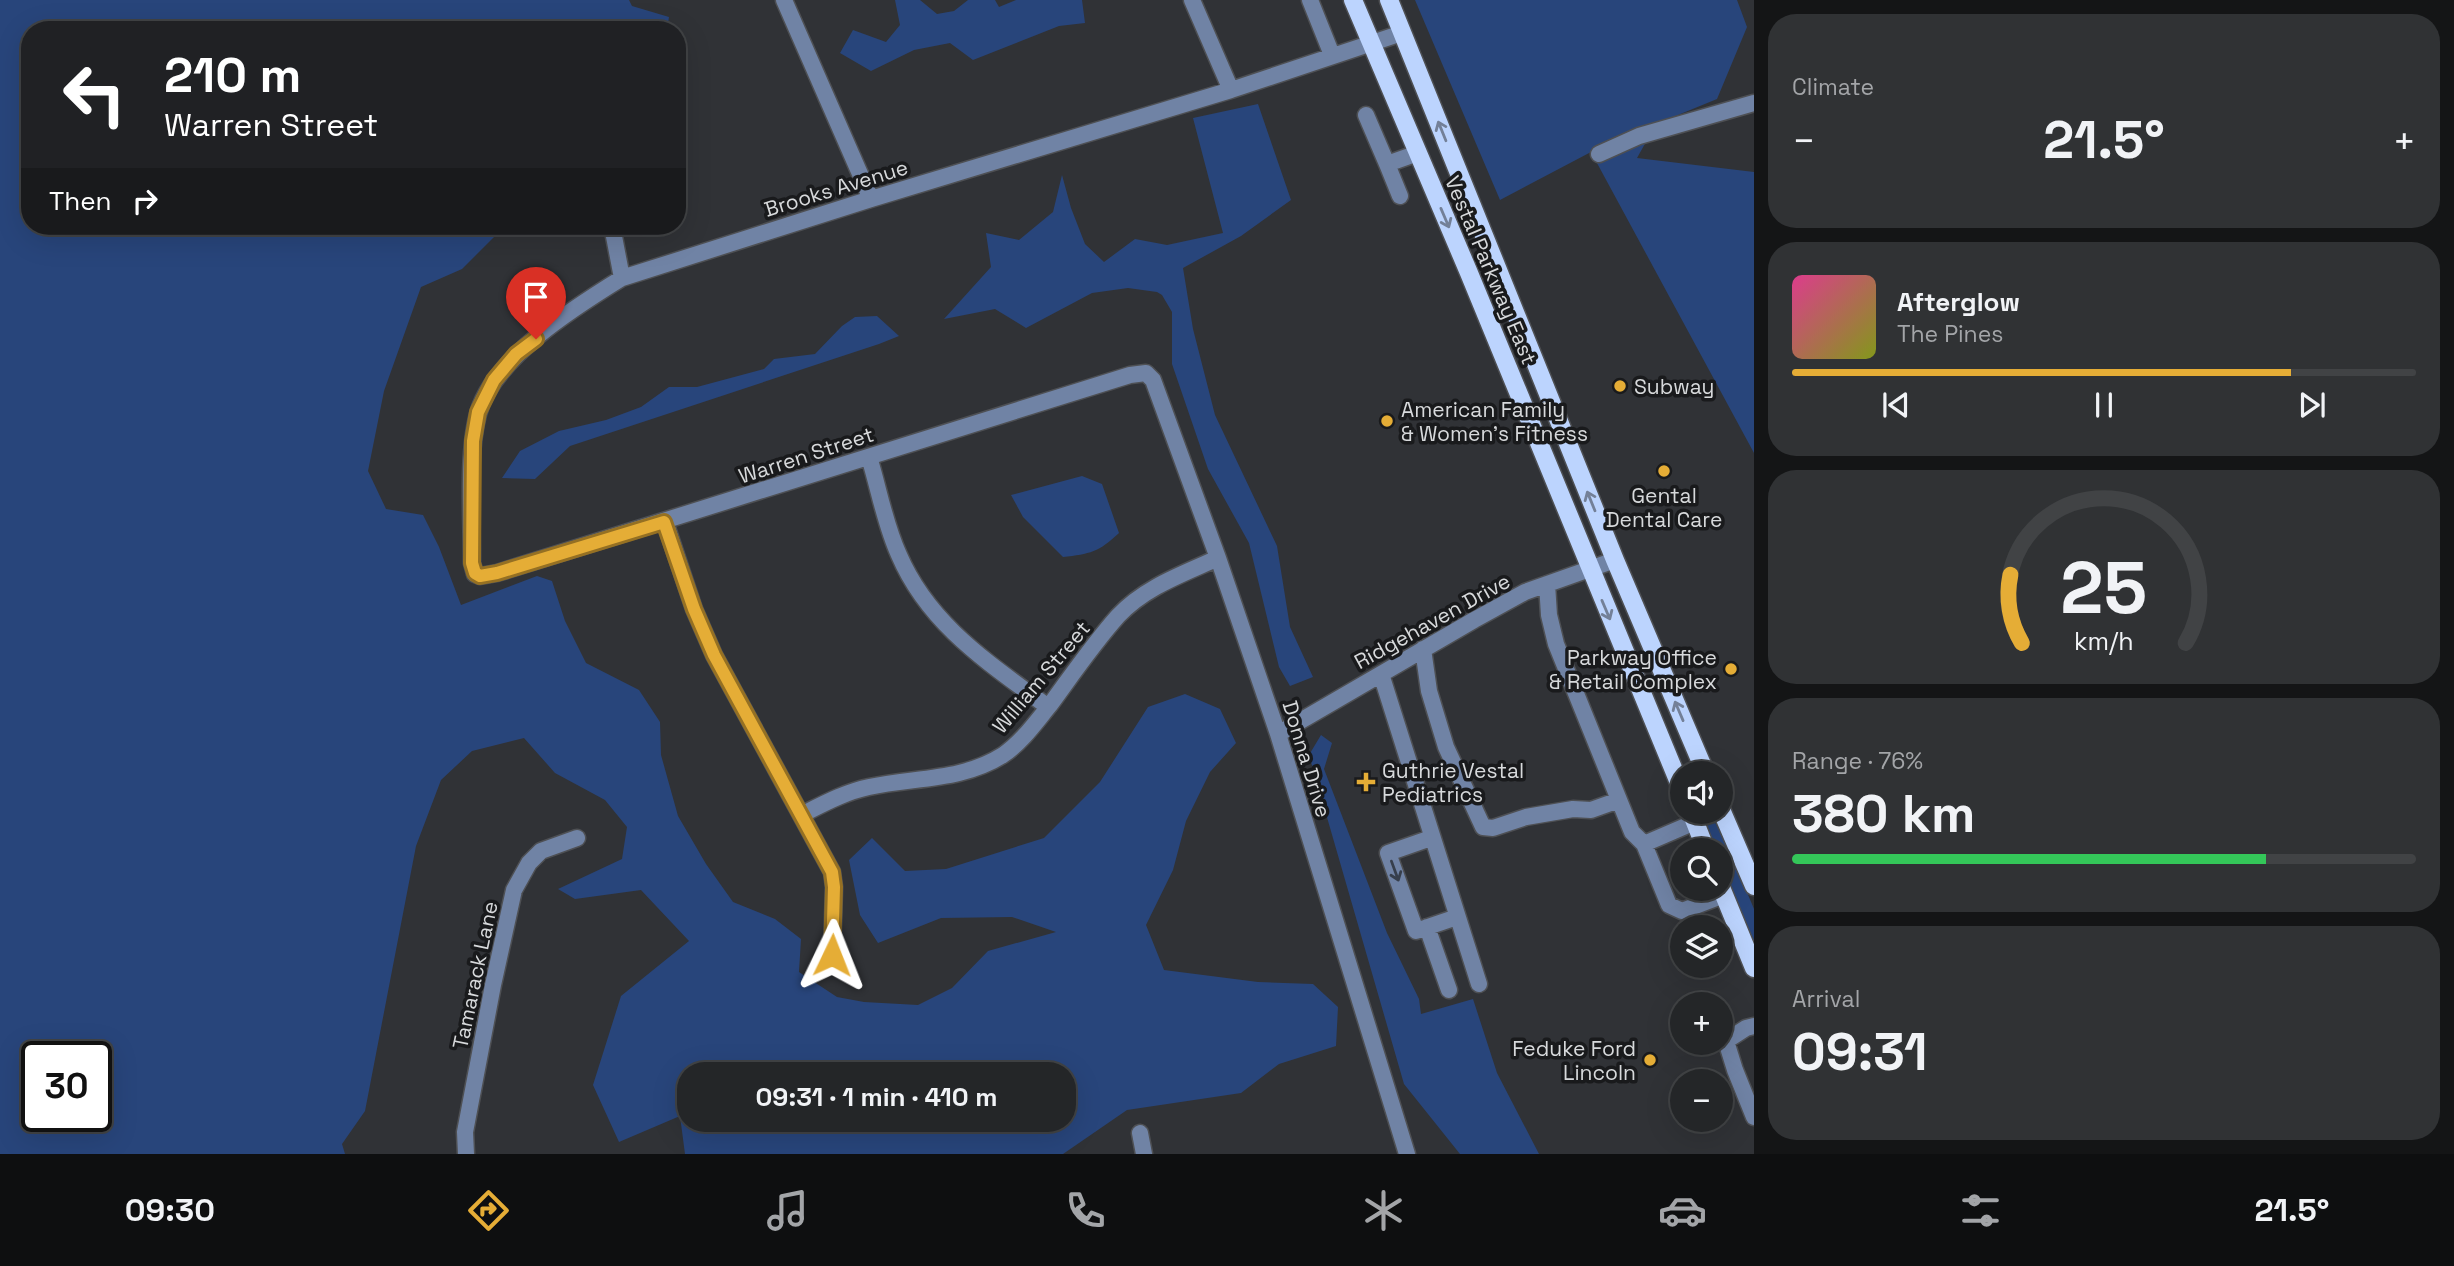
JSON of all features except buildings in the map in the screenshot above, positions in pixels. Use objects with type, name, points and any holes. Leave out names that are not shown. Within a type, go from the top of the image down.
[{"type":"main road","name":"Vestal Parkway East","points":[[1353,0],[1670,761]]},
{"type":"main road","name":"Vestal Parkway East","points":[[1389,0],[1615,560],[1700,761]]},
{"type":"main road","points":[[1727,824],[1754,886]]},
{"type":"main road","points":[[1727,901],[1754,968]]},
{"type":"street","points":[[784,0],[871,199]]},
{"type":"street","points":[[1192,0],[1231,90]]},
{"type":"street","points":[[1310,0],[1332,55]]},
{"type":"street","name":"Brooks Avenue","points":[[473,567],[473,441],[478,412],[494,380],[516,354],[622,278],[1231,90],[1402,33]]},
{"type":"street","points":[[1599,154],[1639,136],[1754,103]]},
{"type":"street","points":[[1366,115],[1400,196]]},
{"type":"street","points":[[1387,164],[1418,153]]},
{"type":"street","points":[[614,235],[622,278]]},
{"type":"street","name":"Warren Street","points":[[473,567],[475,573],[480,576],[497,573],[1130,375],[1146,373],[1153,380]]},
{"type":"street","name":"Donna Drive","points":[[1153,380],[1219,558],[1278,734],[1407,1154]]},
{"type":"street","points":[[869,457],[898,554],[919,593],[947,628],[1048,707]]},
{"type":"street","points":[[664,522],[694,609],[714,655],[832,872],[832,955]]},
{"type":"street","name":"William Street","points":[[801,815],[846,794],[869,787],[941,778],[978,769],[1005,754],[1033,727],[1118,616],[1135,600],[1161,583],[1219,558]]},
{"type":"street","name":"Ridgehaven Drive","points":[[1278,734],[1525,592],[1615,560]]},
{"type":"street","points":[[1547,584],[1549,615],[1556,644],[1632,832],[1644,844],[1670,905],[1682,911],[1701,901]]},
{"type":"street","points":[[1423,649],[1429,691],[1446,747],[1483,827],[1493,828],[1525,817],[1573,809],[1591,810],[1619,800]]},
{"type":"street","points":[[1381,674],[1479,984]]},
{"type":"street","points":[[1644,844],[1680,824]]},
{"type":"street","name":"Tamarack Lane","points":[[466,1154],[465,1132],[514,890],[529,863],[541,851],[577,838]]},
{"type":"street","points":[[1431,838],[1388,853],[1448,990]]},
{"type":"street","points":[[1422,929],[1457,917]]},
{"type":"street","points":[[1754,1026],[1726,1041],[1754,1117]]},
{"type":"street","points":[[1140,1133],[1144,1154]]},
{"type":"shaded area","points":[[0,0],[629,0],[632,6],[669,17],[668,21],[21,21],[21,235],[496,235],[462,269],[421,287],[384,391],[368,471],[386,509],[423,515],[439,547],[461,605],[537,576],[552,581],[565,621],[586,663],[639,690],[660,722],[661,755],[678,816],[706,864],[733,902],[775,919],[801,939],[799,972],[837,997],[864,1002],[918,1005],[952,988],[988,951],[1056,932],[1012,917],[941,918],[878,943],[860,915],[849,860],[872,838],[905,871],[946,869],[1044,838],[1100,782],[1148,707],[1185,694],[1220,709],[1236,743],[1210,772],[1186,821],[1173,870],[1146,925],[1164,970],[1258,982],[1313,984],[1338,1007],[1336,1046],[1279,1064],[1241,1093],[1127,1110],[1063,1154],[685,1154],[682,1132],[1076,1132],[1076,1062],[677,1062],[677,1117],[619,1142],[593,1085],[621,996],[689,941],[641,890],[575,899],[558,889],[622,859],[627,827],[605,800],[555,773],[524,738],[472,751],[441,780],[416,846],[365,1111],[342,1144],[345,1154],[0,1154]]},
{"type":"shaded area","points":[[895,0],[920,0],[937,14],[954,11],[968,0],[995,0],[999,7],[1016,0],[1082,0],[1085,23],[1059,26],[973,60],[950,43],[914,50],[871,71],[840,53],[853,30],[886,42],[900,25]]},
{"type":"shaded area","points":[[1415,0],[1737,0],[1747,27],[1717,99],[1656,124],[1637,158],[1754,172],[1754,453],[1591,152],[1500,200]]},
{"type":"shaded area","points":[[1258,104],[1291,200],[1241,236],[1183,268],[1193,329],[1215,415],[1277,546],[1290,627],[1313,677],[1290,686],[1279,667],[1249,543],[1208,469],[1172,364],[1172,312],[1162,295],[1128,288],[1092,293],[1026,328],[995,309],[944,319],[991,267],[986,233],[1019,240],[1053,212],[1062,175],[1085,244],[1104,262],[1135,239],[1167,245],[1223,233],[1193,118]]},
{"type":"shaded area","points":[[877,316],[899,336],[570,446],[535,479],[502,478],[520,451],[559,431],[606,420],[641,407],[669,387],[697,387],[764,369],[774,359],[815,354],[842,326],[855,317]]},
{"type":"shaded area","points":[[1082,476],[1102,484],[1119,533],[1094,551],[1063,557],[1023,517],[1011,495]]},
{"type":"shaded area","points":[[1321,735],[1332,743],[1324,769],[1387,933],[1419,999],[1421,1014],[1473,999],[1497,1073],[1539,1154],[1460,1154],[1404,1084],[1309,755]]},
{"type":"shaded area","points":[[1706,824],[1716,824],[1724,838],[1711,838]]},
{"type":"shaded area","points":[[1733,859],[1754,909],[1754,944],[1733,893]]},
{"type":"place","name":"Subway","points":[[1620,386]]},
{"type":"place","name":"American Family & Women's Fitness","points":[[1387,421]]},
{"type":"place","name":"Gental Dental Care","points":[[1664,471]]},
{"type":"place","name":"Parkway Office & Retail Complex","points":[[1731,669]]},
{"type":"place","name":"Guthrie Vestal Pediatrics","points":[[1366,782]]},
{"type":"place","name":"Feduke Ford Lincoln","points":[[1650,1060]]},
{"type":"route","points":[[536,339],[516,354],[494,380],[478,412],[473,441],[472,563],[475,573],[480,576],[497,573],[664,522],[694,609],[714,655],[832,872],[832,955]]}]
